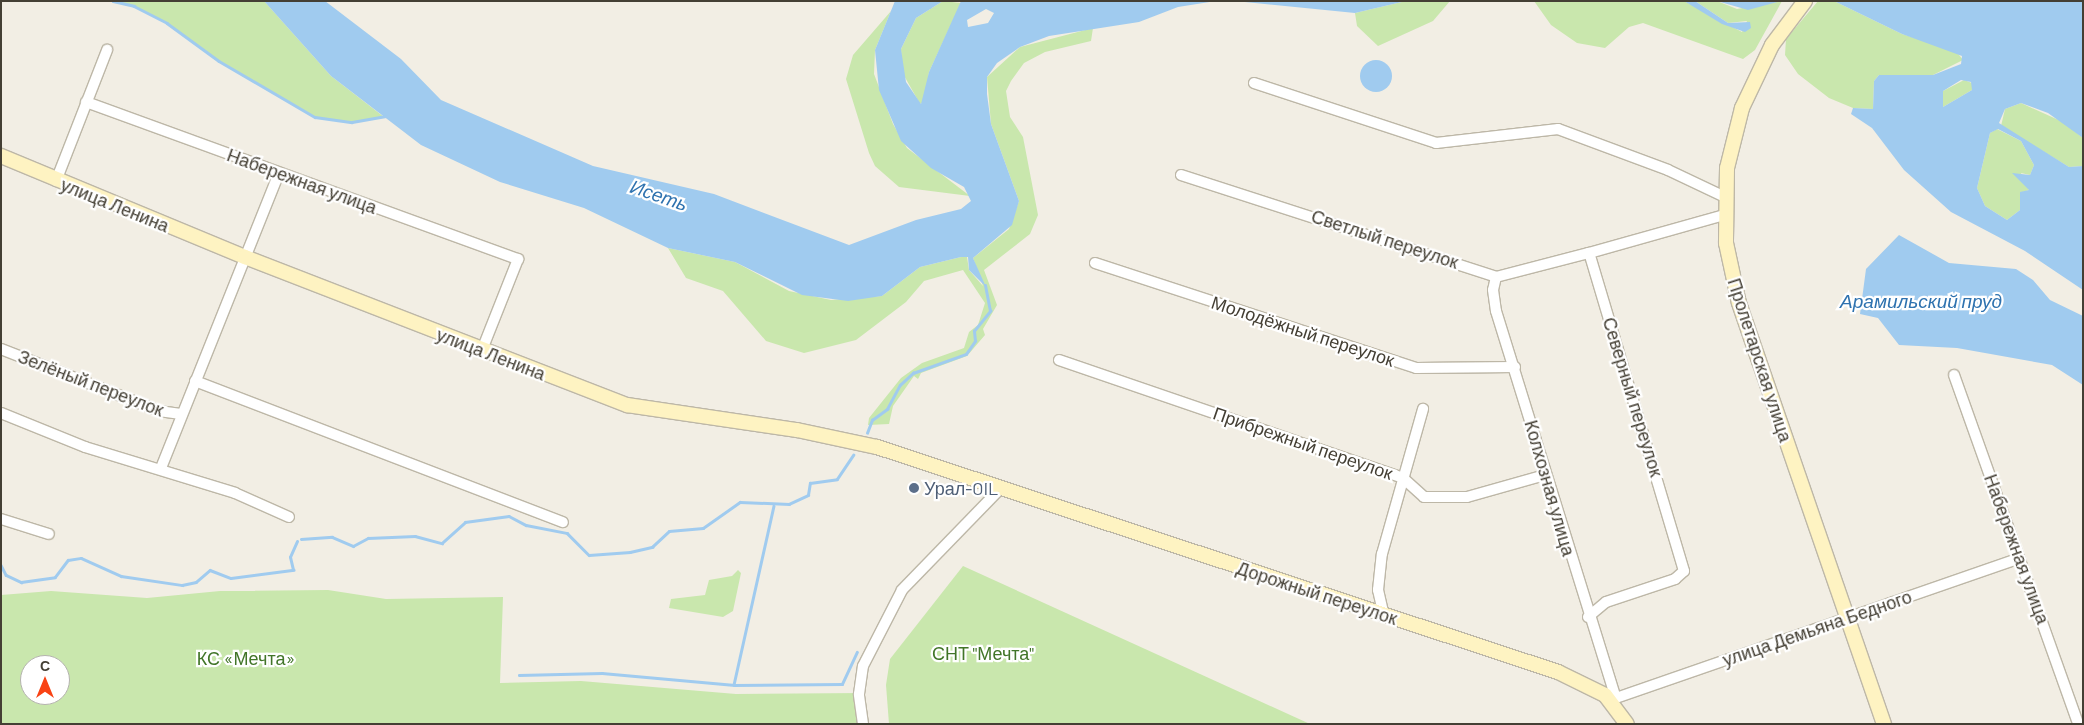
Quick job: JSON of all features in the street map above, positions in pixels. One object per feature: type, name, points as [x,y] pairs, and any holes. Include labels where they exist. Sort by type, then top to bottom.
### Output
[{"type":"main road","name":"Пролетарская улица","points":[[1805,1],[1772,46],[1742,108],[1724,197],[1724,215],[1739,303],[1884,724]]},
{"type":"main road","name":"улица Ленина","points":[[1,156],[56,181],[245,257],[628,405],[856,441],[1000,489]]},
{"type":"main road","name":"Дорожный переулок","points":[[1000,489],[1558,672],[1587,684],[1615,700],[1625,720]]},
{"type":"street","points":[[56,181],[107,50]]},
{"type":"street","points":[[1254,83],[1436,143],[1558,129],[1668,170],[1724,197]]},
{"type":"street","name":"Набережная улица","points":[[86,102],[518,259],[482,350]]},
{"type":"street","points":[[161,468],[279,173]]},
{"type":"street","name":"Светлый переулок","points":[[1181,175],[1496,277]]},
{"type":"street","points":[[1496,277],[1589,254],[1724,215]]},
{"type":"street","name":"Северный переулок","points":[[1588,618],[1606,602],[1675,579],[1684,571],[1589,254]]},
{"type":"street","name":"Молодёжный переулок","points":[[1095,264],[1416,368],[1515,367]]},
{"type":"street","name":"Колхозная улица","points":[[1496,277],[1493,290],[1496,311],[1515,367],[1588,618],[1615,700]]},
{"type":"street","name":"Зелёный переулок","points":[[1,348],[159,411],[181,414]]},
{"type":"street","name":"Прибрежный переулок","points":[[1059,360],[1403,478],[1424,497],[1446,499],[1492,492],[1545,475]]},
{"type":"street","name":"Набережная улица","points":[[1954,375],[2078,724]]},
{"type":"street","points":[[195,381],[563,522]]},
{"type":"street","points":[[1384,616],[1378,590],[1381,563],[1423,409]]},
{"type":"street","points":[[1,413],[85,447],[161,468],[289,517]]},
{"type":"street","points":[[864,724],[858,694],[863,666],[902,590],[1000,489]]},
{"type":"street","points":[[1,519],[49,534]]},
{"type":"street","name":"улица Демьяна Бедного","points":[[1615,700],[1847,617],[2018,559]]},
{"type":"green space","points":[[113,1],[264,1],[331,76],[384,117],[352,122],[315,117],[219,61],[167,23],[134,6]]},
{"type":"green space","points":[[943,1],[961,3],[929,72],[925,101],[920,104],[902,72],[901,49],[916,18]]},
{"type":"green space","points":[[1406,1],[1450,1],[1433,21],[1378,46],[1357,26],[1355,13]]},
{"type":"green space","points":[[1534,1],[1684,1],[1742,32],[1747,21],[1728,23],[1695,1],[1717,1],[1737,9],[1782,1],[1755,50],[1743,59],[1643,23],[1629,27],[1605,48],[1577,43],[1551,25]]},
{"type":"green space","points":[[1818,1],[1834,1],[1902,34],[1956,51],[1963,60],[1933,75],[1879,75],[1874,81],[1873,109],[1853,108],[1829,98],[1798,74],[1785,55],[1786,39]]},
{"type":"green space","points":[[891,11],[875,50],[874,74],[893,124],[907,148],[970,196],[899,187],[875,166],[869,153],[846,79],[853,55]]},
{"type":"green space","points":[[1093,28],[1091,41],[1045,52],[1024,63],[1011,81],[1006,91],[1010,117],[1023,137],[1038,215],[1030,234],[984,270],[997,305],[983,329],[985,335],[967,356],[921,373],[918,379],[914,376],[893,406],[889,424],[868,425],[869,418],[901,378],[922,363],[964,348],[969,332],[978,325],[985,303],[963,270],[924,281],[906,302],[856,340],[804,353],[766,341],[723,291],[686,278],[668,248],[735,262],[789,291],[831,300],[882,296],[920,267],[961,257],[967,257],[969,270],[983,286],[973,258],[1009,229],[1019,201],[991,124],[987,77],[1020,47]]},
{"type":"green space","points":[[1964,80],[1972,83],[1972,90],[1943,107],[1943,91]]},
{"type":"green space","points":[[2021,103],[2063,122],[2083,138],[2083,166],[2069,167],[2001,126],[2005,109]]},
{"type":"green space","points":[[1997,129],[2021,141],[2034,165],[2030,175],[2021,173],[2029,190],[2020,193],[2020,210],[2007,220],[1985,206],[1977,188],[1990,133]]},
{"type":"green space","name":"СНТ \"Мечта\"","points":[[963,566],[1310,724],[889,724],[886,685],[890,659]]},
{"type":"green space","points":[[738,570],[741,573],[733,611],[723,617],[669,608],[671,599],[705,595],[709,580],[732,576]]},
{"type":"green space","name":"КС «Мечта»","points":[[328,590],[386,599],[503,597],[500,683],[581,681],[736,694],[864,693],[868,724],[1,724],[1,595],[51,591],[147,598],[220,591]]},
{"type":"water","name":"Исеть","points":[[264,1],[325,1],[401,59],[441,100],[593,166],[714,194],[849,245],[916,220],[961,209],[971,201],[964,187],[931,168],[901,141],[879,90],[875,50],[895,1],[943,1],[916,18],[901,49],[906,82],[921,104],[929,72],[961,1],[1216,1],[1178,7],[1139,22],[1049,36],[1020,47],[997,63],[987,77],[991,124],[1019,201],[1012,225],[973,258],[986,287],[969,270],[968,257],[961,257],[920,267],[882,296],[848,301],[802,295],[735,262],[668,248],[584,208],[500,182],[421,145],[331,76]],"holes":[[[986,9],[994,13],[988,23],[968,27],[967,20]]]},
{"type":"water","points":[[1235,1],[1406,1],[1355,13]]},
{"type":"water","points":[[1684,1],[1695,1],[1728,23],[1750,22],[1751,28],[1745,32],[1722,24]]},
{"type":"water","points":[[1717,1],[1781,1],[1748,10]]},
{"type":"water","name":"Арамильский пруд","points":[[1834,1],[2083,1],[2083,138],[2048,113],[2021,103],[2005,109],[1999,123],[2069,167],[2083,166],[2083,290],[2025,251],[1951,212],[1904,170],[1872,128],[1851,114],[1853,108],[1873,109],[1874,81],[1879,75],[1933,75],[1961,64],[1962,56],[1902,34]],"holes":[[[1961,80],[1971,82],[1972,90],[1943,107],[1943,91]],[[1998,129],[2021,141],[2034,165],[2030,175],[2012,173],[2029,190],[2020,192],[2020,210],[2007,220],[1985,206],[1977,188],[1990,133]]]},
{"type":"water","points":[[1376,60],[1382,61],[1387,65],[1391,70],[1391,82],[1387,87],[1382,91],[1376,92],[1370,91],[1365,87],[1361,82],[1360,76],[1361,70],[1365,65],[1370,61]]},
{"type":"water","name":"Арамильский пруд","points":[[1899,235],[1949,263],[2016,269],[2033,280],[2050,300],[2083,316],[2083,385],[2052,365],[1957,348],[1899,345],[1878,318],[1860,314],[1866,269]]},
{"type":"waterway","points":[[113,1],[134,6],[167,23],[219,61],[315,117],[352,122],[385,116]]},
{"type":"waterway","points":[[867,433],[872,420],[887,409],[900,385],[913,373],[966,354],[975,341],[974,331],[990,311],[985,285]]},
{"type":"waterway","points":[[301,539],[332,537],[353,546],[368,538],[415,536],[442,543],[465,522],[509,516],[526,525],[567,533],[589,555],[630,552],[652,547],[669,531],[703,528],[740,502],[789,504],[808,495],[810,483],[837,479],[853,455]]},
{"type":"waterway","points":[[774,506],[734,685],[842,684],[857,652]]},
{"type":"waterway","points":[[1,565],[6,575],[21,582],[55,577],[68,560],[81,558],[121,576],[182,585],[196,582],[210,570],[231,578],[293,570],[290,557],[297,541]]},
{"type":"waterway","points":[[519,675],[602,673],[734,685]]},
{"type":"place","name":"Урал-OIL","points":[[914,488]]}]
